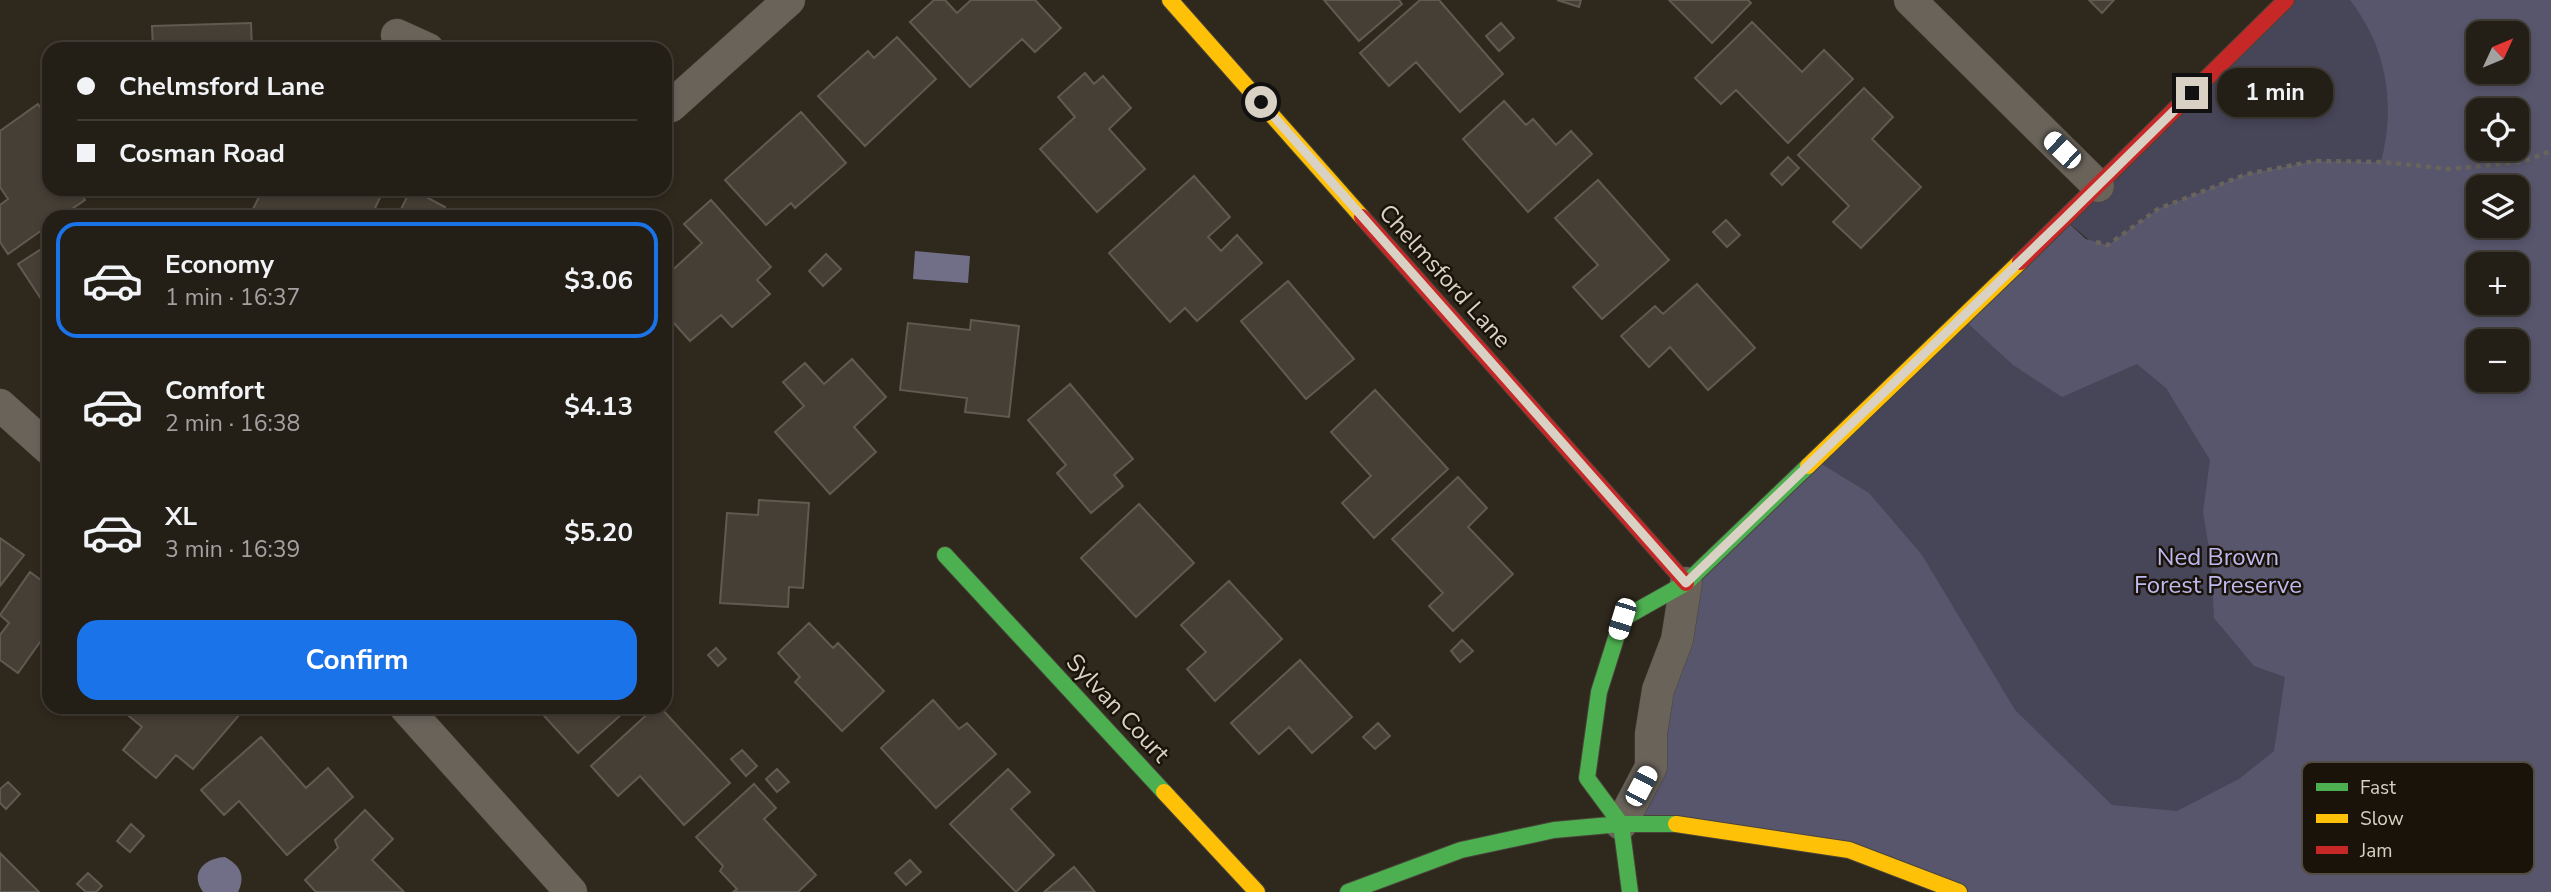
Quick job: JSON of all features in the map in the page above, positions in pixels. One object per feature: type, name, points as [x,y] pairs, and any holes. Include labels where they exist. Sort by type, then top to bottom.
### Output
[{"type":"street","points":[[672,105],[789,0]]},
{"type":"street","name":"Chelmsford Lane","points":[[1170,0],[1686,583]]},
{"type":"street","points":[[1910,0],[2098,186]]},
{"type":"street","points":[[1630,892],[1621,824],[1587,778],[1599,692],[1622,619],[1686,583],[2098,186],[2286,0]]},
{"type":"street","points":[[397,34],[414,42]]},
{"type":"street","points":[[0,405],[42,443]]},
{"type":"street","name":"Sylvan Court","points":[[945,555],[1257,892]]},
{"type":"street","points":[[1621,824],[1651,767],[1651,734],[1658,690],[1677,640],[1686,583]]},
{"type":"street","points":[[411,714],[571,892]]},
{"type":"street","points":[[1349,892],[1461,849],[1554,830],[1621,824],[1682,824],[1849,850],[1959,892]]},
{"type":"path","points":[[2064,219],[2086,239],[2108,245],[2158,209],[2247,174],[2315,161],[2382,162],[2449,169],[2522,162],[2551,152]]},
{"type":"green space","name":"Ned Brown Forest Preserve","points":[[2286,0],[2551,0],[2551,892],[2063,892],[1727,620],[1856,485],[1811,457],[1962,318],[1991,343],[2089,240],[2064,219]]},
{"type":"green space","name":"Ned Brown Forest Preserve","points":[[2350,0],[2551,0],[2551,892],[1959,892],[1848,850],[1621,824],[1686,583],[1811,457],[1869,493],[1922,555],[2015,710],[2112,805],[2177,811],[2239,779],[2274,751],[2285,677],[2254,666],[2214,618],[2211,561],[2203,512],[2210,460],[2166,388],[2137,364],[2062,397],[2013,365],[1962,318],[2064,219],[2086,239],[2108,245],[2158,209],[2247,174],[2315,161],[2381,162],[2388,119],[2388,98],[2380,57],[2363,18]]},
{"type":"shaded area","points":[[915,251],[970,256],[968,283],[913,279]]},
{"type":"shaded area","points":[[225,857],[240,872],[238,892],[203,892],[198,879],[201,868],[211,860]]},
{"type":"building","points":[[934,0],[945,0],[957,13],[971,0],[1035,0],[1061,28],[1035,52],[1022,39],[970,87],[910,22]]},
{"type":"building","points":[[1324,0],[1399,0],[1402,4],[1359,41]]},
{"type":"building","points":[[1420,0],[1439,0],[1503,74],[1460,112],[1416,62],[1389,86],[1360,53]]},
{"type":"building","points":[[1557,0],[1581,0],[1579,7]]},
{"type":"building","points":[[1669,0],[1748,0],[1751,3],[1712,43]]},
{"type":"building","points":[[2089,0],[2114,0],[2102,13]]},
{"type":"building","points":[[1752,22],[1802,72],[1824,50],[1853,79],[1788,143],[1736,90],[1721,104],[1695,78]]},
{"type":"building","points":[[251,23],[252,42],[153,42],[152,26]]},
{"type":"building","points":[[1501,23],[1514,38],[1499,51],[1486,36]]},
{"type":"building","points":[[897,37],[936,79],[865,146],[818,96],[868,51],[874,58]]},
{"type":"building","points":[[1085,73],[1094,84],[1103,76],[1131,108],[1109,129],[1145,169],[1097,212],[1040,149],[1075,117],[1058,97]]},
{"type":"building","points":[[1864,88],[1893,117],[1872,139],[1921,187],[1861,248],[1833,222],[1849,206],[1798,155]]},
{"type":"building","points":[[1504,101],[1526,125],[1533,119],[1556,145],[1571,131],[1592,154],[1528,212],[1463,139]]},
{"type":"building","points":[[38,104],[42,110],[42,196],[82,196],[85,200],[70,210],[42,210],[42,230],[8,254],[0,242],[0,205],[8,199],[0,187],[0,131]]},
{"type":"building","points":[[801,112],[846,163],[795,208],[791,203],[766,225],[725,180]]},
{"type":"building","points":[[1788,157],[1799,168],[1782,185],[1771,174]]},
{"type":"building","points":[[1194,176],[1230,217],[1208,237],[1221,251],[1237,235],[1262,263],[1197,321],[1185,308],[1170,322],[1109,253]]},
{"type":"building","points":[[1598,180],[1669,260],[1602,319],[1573,287],[1598,265],[1555,218]]},
{"type":"building","points":[[260,196],[381,196],[374,210],[252,210]]},
{"type":"building","points":[[408,196],[424,196],[445,207],[444,210],[400,210]]},
{"type":"building","points":[[711,200],[771,267],[757,280],[770,294],[732,327],[721,315],[690,341],[672,321],[672,271],[702,243],[684,224]]},
{"type":"building","points":[[1726,220],[1740,235],[1727,247],[1713,232]]},
{"type":"building","points":[[42,249],[42,300],[18,264]]},
{"type":"building","points":[[826,254],[841,269],[823,286],[809,271]]},
{"type":"building","points":[[1288,281],[1354,359],[1306,399],[1241,321]]},
{"type":"building","points":[[1697,284],[1755,348],[1708,390],[1670,347],[1649,367],[1621,336],[1655,306],[1663,314]]},
{"type":"building","points":[[971,320],[1019,326],[1009,417],[965,412],[967,398],[900,390],[908,323],[970,330]]},
{"type":"building","points":[[852,359],[886,397],[854,427],[876,452],[830,494],[775,432],[804,406],[783,382],[805,363],[824,384]]},
{"type":"building","points":[[1070,384],[1133,459],[1114,475],[1123,486],[1091,513],[1057,473],[1066,465],[1028,420]]},
{"type":"building","points":[[1375,390],[1448,469],[1374,538],[1342,503],[1371,476],[1331,432]]},
{"type":"building","points":[[1458,477],[1487,508],[1468,527],[1513,574],[1453,631],[1429,606],[1443,593],[1392,539]]},
{"type":"building","points":[[759,500],[809,503],[803,588],[789,587],[788,607],[720,603],[727,513],[758,515]]},
{"type":"building","points":[[1139,504],[1194,563],[1136,617],[1081,558]]},
{"type":"building","points":[[0,538],[24,555],[0,586]]},
{"type":"building","points":[[30,572],[42,581],[42,643],[40,642],[18,673],[0,660],[0,635],[9,623],[0,615]]},
{"type":"building","points":[[1229,581],[1282,639],[1215,701],[1187,669],[1206,652],[1181,625]]},
{"type":"building","points":[[809,623],[833,648],[838,643],[884,691],[842,731],[795,682],[800,677],[778,653]]},
{"type":"building","points":[[1462,640],[1473,651],[1460,662],[1451,651]]},
{"type":"building","points":[[716,648],[726,659],[718,666],[708,655]]},
{"type":"building","points":[[1300,660],[1352,717],[1312,753],[1289,727],[1259,754],[1231,723]]},
{"type":"building","points":[[933,700],[959,729],[967,723],[996,754],[936,808],[881,748]]},
{"type":"building","points":[[126,714],[240,714],[193,769],[176,755],[156,778],[123,750],[142,727]]},
{"type":"building","points":[[542,714],[622,714],[578,753]]},
{"type":"building","points":[[647,714],[666,714],[730,783],[684,825],[640,776],[618,796],[591,766]]},
{"type":"building","points":[[1378,723],[1390,736],[1375,749],[1363,737]]},
{"type":"building","points":[[261,737],[306,788],[328,768],[353,797],[287,855],[239,801],[224,815],[201,790]]},
{"type":"building","points":[[742,750],[757,766],[746,776],[731,759]]},
{"type":"building","points":[[777,769],[789,782],[777,792],[766,779]]},
{"type":"building","points":[[1008,769],[1030,792],[1011,809],[1054,855],[1016,892],[950,824]]},
{"type":"building","points":[[8,782],[20,794],[6,809],[0,803],[0,789]]},
{"type":"building","points":[[754,784],[776,808],[764,819],[816,875],[798,892],[733,892],[737,889],[720,871],[723,866],[696,837]]},
{"type":"building","points":[[365,810],[393,839],[372,860],[404,892],[316,892],[305,880],[338,848],[335,840]]},
{"type":"building","points":[[131,824],[144,836],[130,852],[117,841]]},
{"type":"building","points":[[0,853],[39,892],[0,892]]},
{"type":"building","points":[[910,860],[921,872],[906,885],[895,873]]},
{"type":"building","points":[[1074,867],[1095,892],[1044,892]]},
{"type":"building","points":[[88,873],[102,886],[96,892],[86,892],[77,884]]},
{"type":"traffic: fast","points":[[1630,892],[1621,824],[1587,778],[1599,692],[1622,619],[1686,583],[1808,466]]},
{"type":"traffic: fast","points":[[945,555],[1164,792]]},
{"type":"traffic: fast","points":[[1348,892],[1461,850],[1554,830],[1621,824],[1676,824]]},
{"type":"traffic: slow","points":[[1170,0],[1362,217]]},
{"type":"traffic: slow","points":[[1808,466],[2020,262]]},
{"type":"traffic: slow","points":[[1164,792],[1257,892]]},
{"type":"traffic: slow","points":[[1676,824],[1849,850],[1959,892]]},
{"type":"traffic: jam","points":[[2020,262],[2286,0]]},
{"type":"traffic: jam","points":[[1362,217],[1686,583]]},
{"type":"route","points":[[1261,102],[1686,583],[2192,93]]}]
